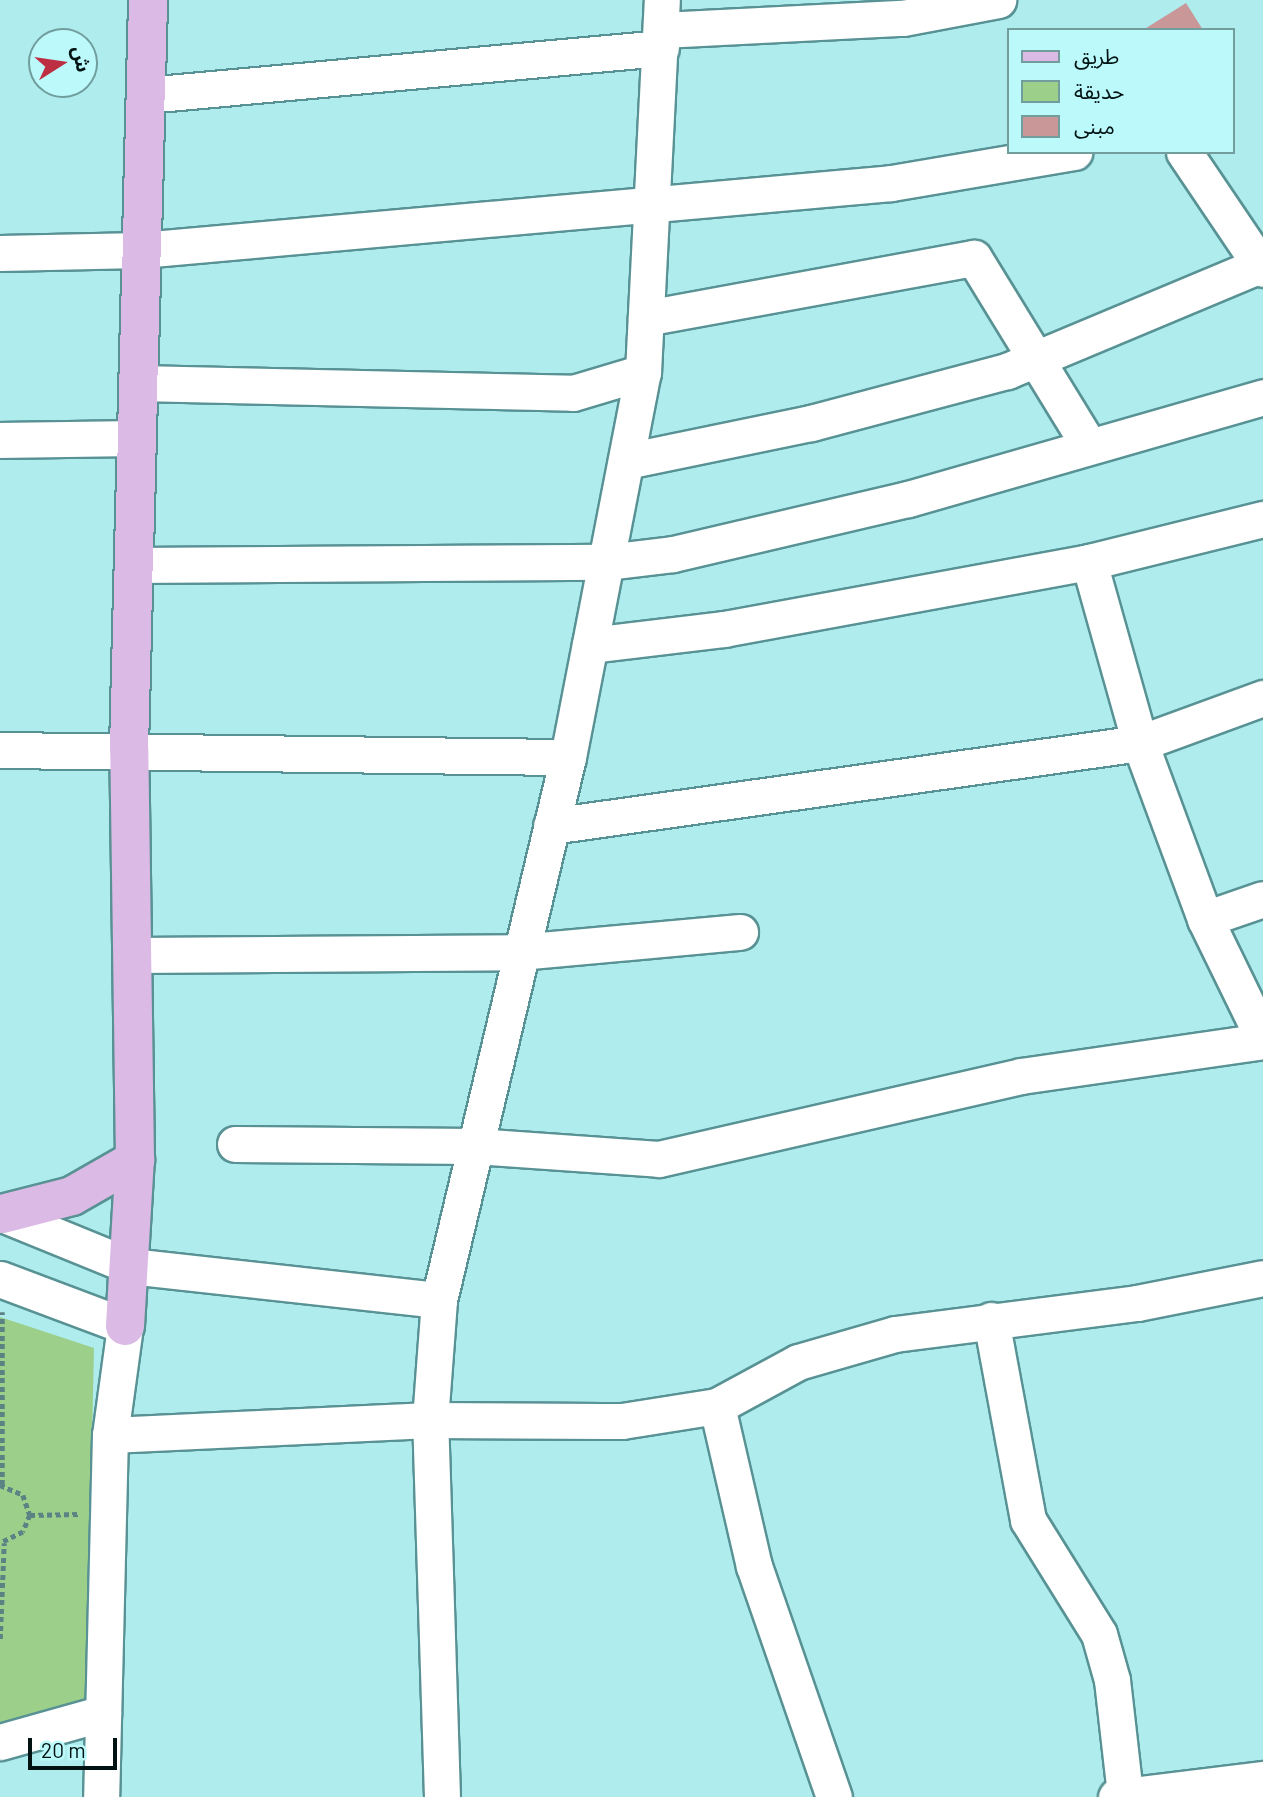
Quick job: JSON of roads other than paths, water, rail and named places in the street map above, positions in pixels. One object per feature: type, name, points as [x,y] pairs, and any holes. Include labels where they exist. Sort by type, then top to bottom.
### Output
[{"type":"main road","points":[[125,1326],[135,1160],[129,748],[148,0]]},
{"type":"main road","points":[[1,1213],[72,1196],[135,1160]]},
{"type":"street","points":[[146,95],[662,26],[903,18],[998,0]]},
{"type":"street","points":[[442,1797],[430,1420],[439,1300],[519,952],[568,757],[643,372],[662,26]]},
{"type":"street","points":[[0,253],[141,250],[891,183],[1062,154]]},
{"type":"street","points":[[626,461],[811,423],[1036,359],[1261,267],[1185,154]]},
{"type":"street","points":[[646,318],[974,258],[1089,446]]},
{"type":"street","points":[[138,383],[573,393],[643,372]]},
{"type":"street","points":[[133,565],[606,562],[673,554],[908,499],[1263,397]]},
{"type":"street","points":[[0,440],[136,438]]},
{"type":"street","points":[[590,645],[724,629],[1089,562],[1263,519]]},
{"type":"street","points":[[235,1144],[475,1146],[659,1158],[1021,1076],[1263,1039],[1205,919],[1140,743],[1089,562]]},
{"type":"street","points":[[551,827],[1140,743],[1263,698]]},
{"type":"street","points":[[0,750],[129,748],[568,757]]},
{"type":"street","points":[[1205,919],[1263,899]]},
{"type":"street","points":[[134,955],[519,952],[740,932]]},
{"type":"street","points":[[1,1213],[130,1266],[439,1300]]},
{"type":"street","points":[[110,1435],[430,1420],[622,1421],[717,1406],[798,1362],[895,1334],[1137,1303],[1263,1278]]},
{"type":"street","points":[[1,1279],[125,1326],[110,1435],[101,1797]]},
{"type":"street","points":[[991,1320],[1028,1521],[1099,1634],[1112,1680],[1121,1796],[1263,1779]]},
{"type":"street","points":[[717,1406],[754,1566],[834,1797]]},
{"type":"street","points":[[0,1742],[103,1713]]}]
